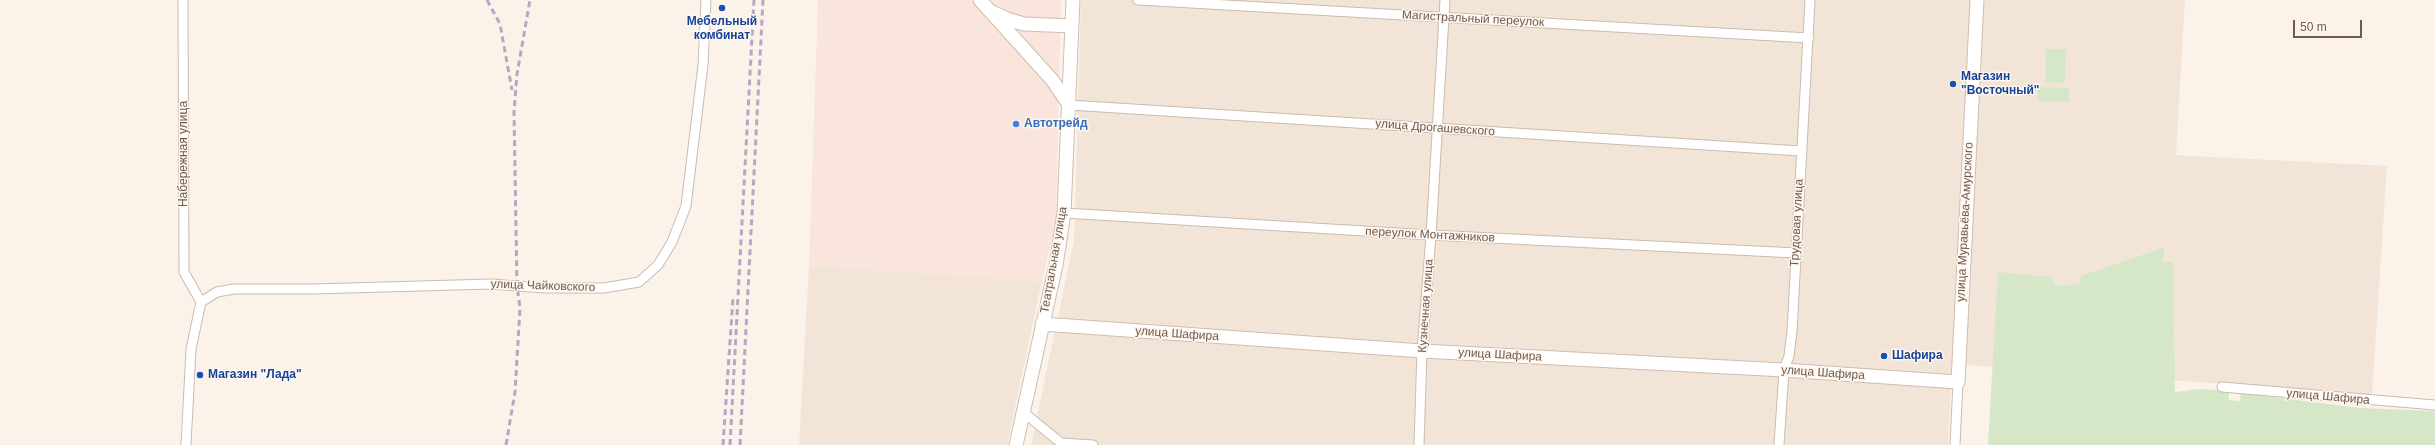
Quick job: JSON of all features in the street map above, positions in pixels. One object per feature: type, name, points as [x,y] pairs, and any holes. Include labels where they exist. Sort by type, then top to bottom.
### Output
[{"type":"street","name":"Набережная улица","points":[[183,0],[184,272],[201,302]]},
{"type":"street","name":"улица Чайковского","points":[[201,302],[217,292],[234,288],[313,289],[491,284],[544,288],[604,288],[639,282],[658,265],[672,242],[686,206],[703,65],[706,0]]},
{"type":"street","name":"Театральная улица","points":[[1016,445],[1056,264],[1064,213],[1073,0]]},
{"type":"street","name":"Магистральный переулок","points":[[1138,0],[1809,38]]},
{"type":"street","name":"Кузнечная улица","points":[[1419,445],[1422,351],[1431,235],[1436,128],[1445,0]]},
{"type":"street","name":"Трудовая улица","points":[[1778,445],[1784,370],[1789,356],[1791,337],[1810,0]]},
{"type":"street","name":"улица Муравьёва-Амурского","points":[[1954,445],[1977,0]]},
{"type":"street","points":[[984,5],[1007,19],[1024,24],[1072,26]]},
{"type":"street","points":[[984,5],[1053,81],[1069,104]]},
{"type":"street","name":"улица Дрогашевского","points":[[1069,104],[1801,151]]},
{"type":"street","name":"переулок Монтажников","points":[[1064,213],[1431,235],[1796,253]]},
{"type":"street","points":[[186,445],[191,349],[201,302]]},
{"type":"street","name":"улица Шафира","points":[[1042,324],[1422,351],[1784,370],[1958,382]]},
{"type":"street","name":"улица Шафира","points":[[2222,387],[2435,405]]},
{"type":"street","points":[[1023,412],[1061,442],[1092,445]]},
{"type":"shaded area","points":[[818,0],[1061,0],[1056,221],[1042,281],[809,265]]},
{"type":"shaded area","points":[[1081,0],[2185,0],[2176,155],[2387,166],[2372,395],[1952,364],[1948,445],[1031,445],[1074,240]]},
{"type":"shaded area","points":[[809,265],[1042,281],[1007,445],[799,445]]},
{"type":"green space","points":[[2046,49],[2066,49],[2065,83],[2046,82]]},
{"type":"green space","points":[[2038,87],[2069,88],[2069,102],[2038,101]]},
{"type":"green space","points":[[2165,247],[2163,262],[2173,262],[2175,392],[2200,389],[2229,391],[2229,400],[2240,401],[2241,393],[2360,408],[2435,411],[2435,445],[1988,445],[1998,272],[2052,277],[2055,286],[2079,284],[2081,276]]},
{"type":"railway","points":[[487,0],[500,24],[512,90]]},
{"type":"railway","points":[[506,445],[515,392],[520,308],[517,286],[514,112],[517,74],[530,0]]},
{"type":"railway","points":[[730,445],[754,0]]},
{"type":"railway","points":[[740,445],[763,0]]},
{"type":"railway","points":[[723,445],[733,298]]},
{"type":"place","name":"Мебельный комбинат","points":[[722,8]]},
{"type":"place","name":"Магазин \"Восточный\"","points":[[1953,84]]},
{"type":"place","name":"Автотрейд","points":[[1016,124]]},
{"type":"place","name":"Шафира","points":[[1884,356]]},
{"type":"place","name":"Магазин \"Лада\"","points":[[200,375]]}]
